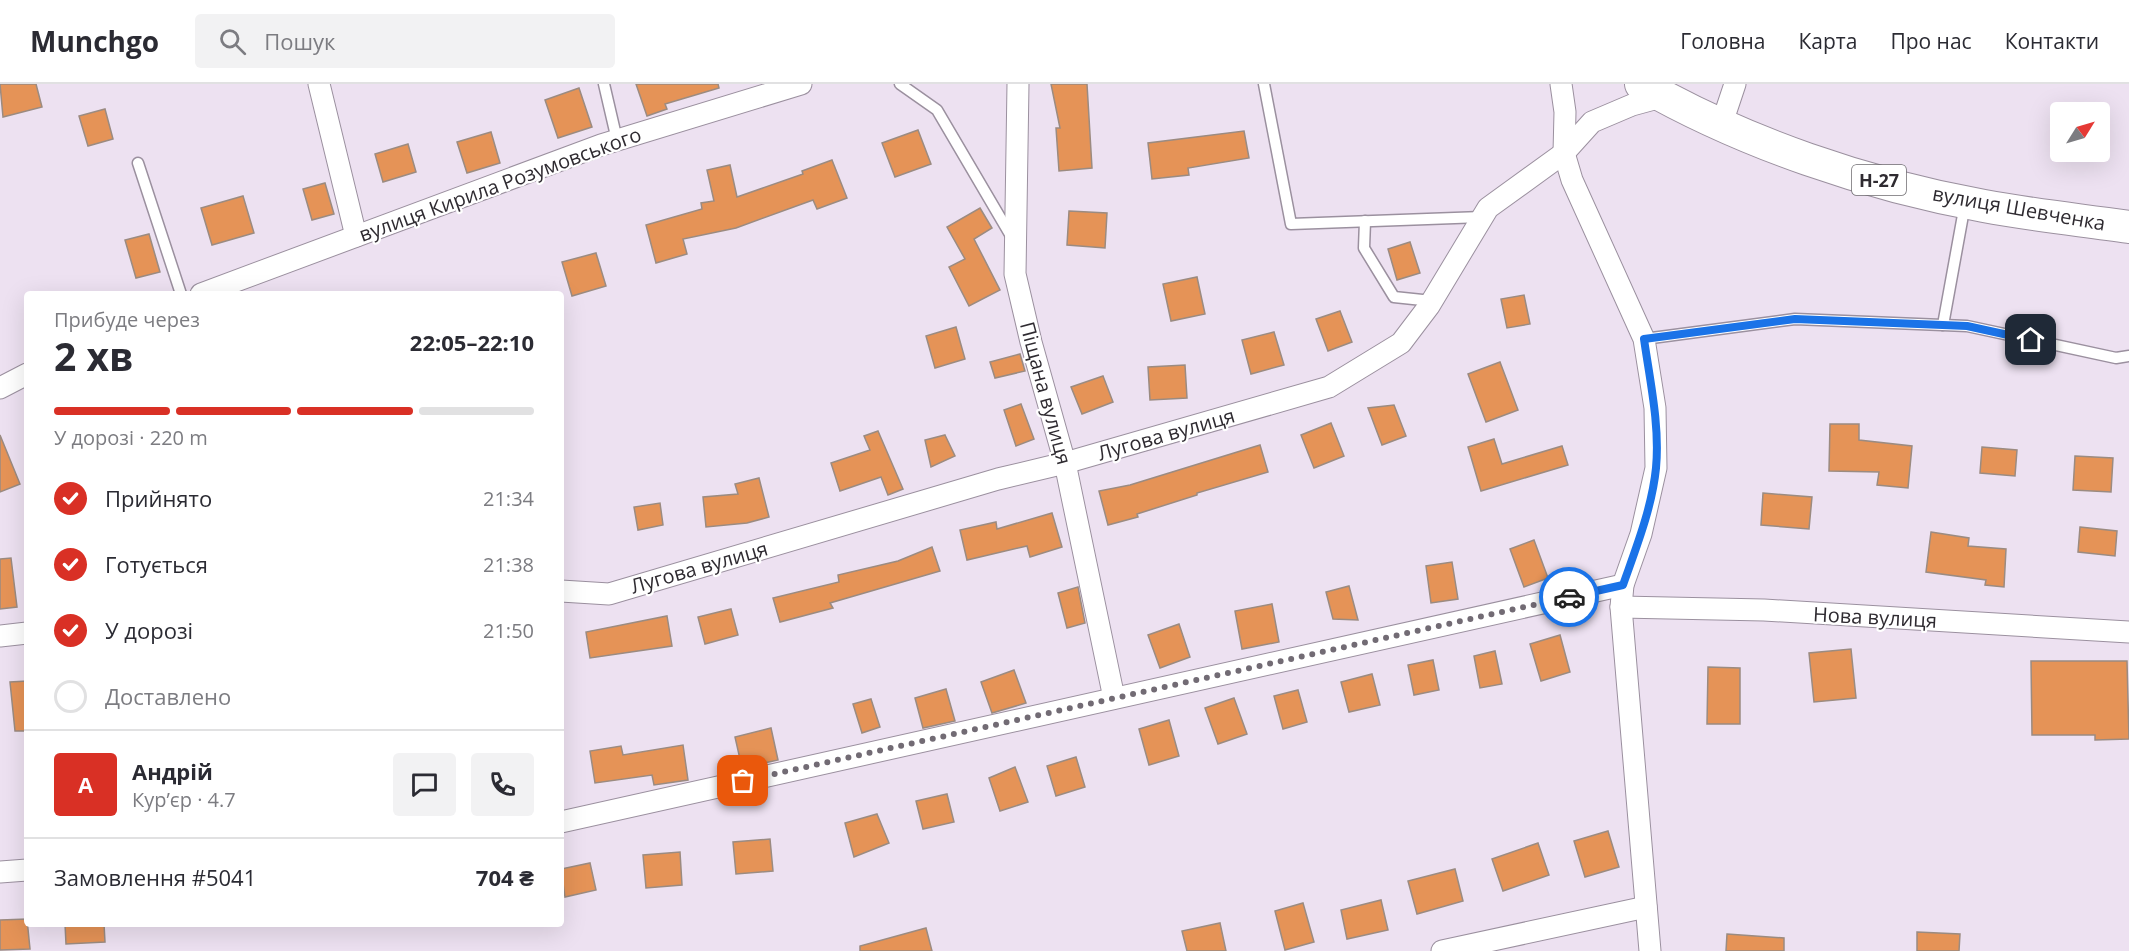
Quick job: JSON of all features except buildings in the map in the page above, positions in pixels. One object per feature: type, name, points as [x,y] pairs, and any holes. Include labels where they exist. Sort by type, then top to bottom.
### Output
[{"type":"main road","name":"вулиця Шевченка","points":[[1653,90],[1720,126],[1857,174],[1965,201],[2129,227]]},
{"type":"street","points":[[319,84],[356,236]]},
{"type":"street","name":"вулиця Кирила Розумовського","points":[[209,291],[755,91],[801,84]]},
{"type":"street","name":"Піщана вулиця","points":[[1018,84],[1015,274],[1031,342],[1065,463],[1114,698]]},
{"type":"street","points":[[1561,84],[1565,112],[1564,153],[1572,180],[1644,339],[1654,408],[1656,468],[1641,534],[1623,585],[1621,607],[1650,951]]},
{"type":"street","points":[[1720,126],[1735,84]]},
{"type":"street","name":"Лугова вулиця","points":[[564,591],[609,594],[998,478],[1065,463],[1329,387],[1401,343],[1432,301],[1488,208],[1564,153],[1592,122],[1632,105],[1653,90]]},
{"type":"street","points":[[0,388],[24,376]]},
{"type":"street","points":[[564,821],[1623,585]]},
{"type":"street","name":"Нова вулиця","points":[[1621,607],[1764,610],[2129,632]]},
{"type":"street","points":[[0,636],[24,633]]},
{"type":"street","points":[[0,872],[24,870]]},
{"type":"street","points":[[1442,951],[1646,907]]},
{"type":"lane","points":[[604,84],[617,140]]},
{"type":"lane","points":[[900,84],[937,110],[1016,244]]},
{"type":"lane","points":[[1264,84],[1291,224],[1482,217]]},
{"type":"lane","points":[[138,163],[180,291]]},
{"type":"lane","points":[[1943,325],[1965,201]]},
{"type":"lane","points":[[1365,221],[1364,248],[1394,297],[1432,301]]},
{"type":"lane","points":[[1644,339],[1795,319],[1967,326],[2116,358],[2129,356]]},
{"type":"way so far","points":[[743,781],[1569,597]]},
{"type":"route","points":[[1569,597],[1623,585],[1641,534],[1656,468],[1654,408],[1644,339],[1795,319],[1967,326],[2031,340]]}]
